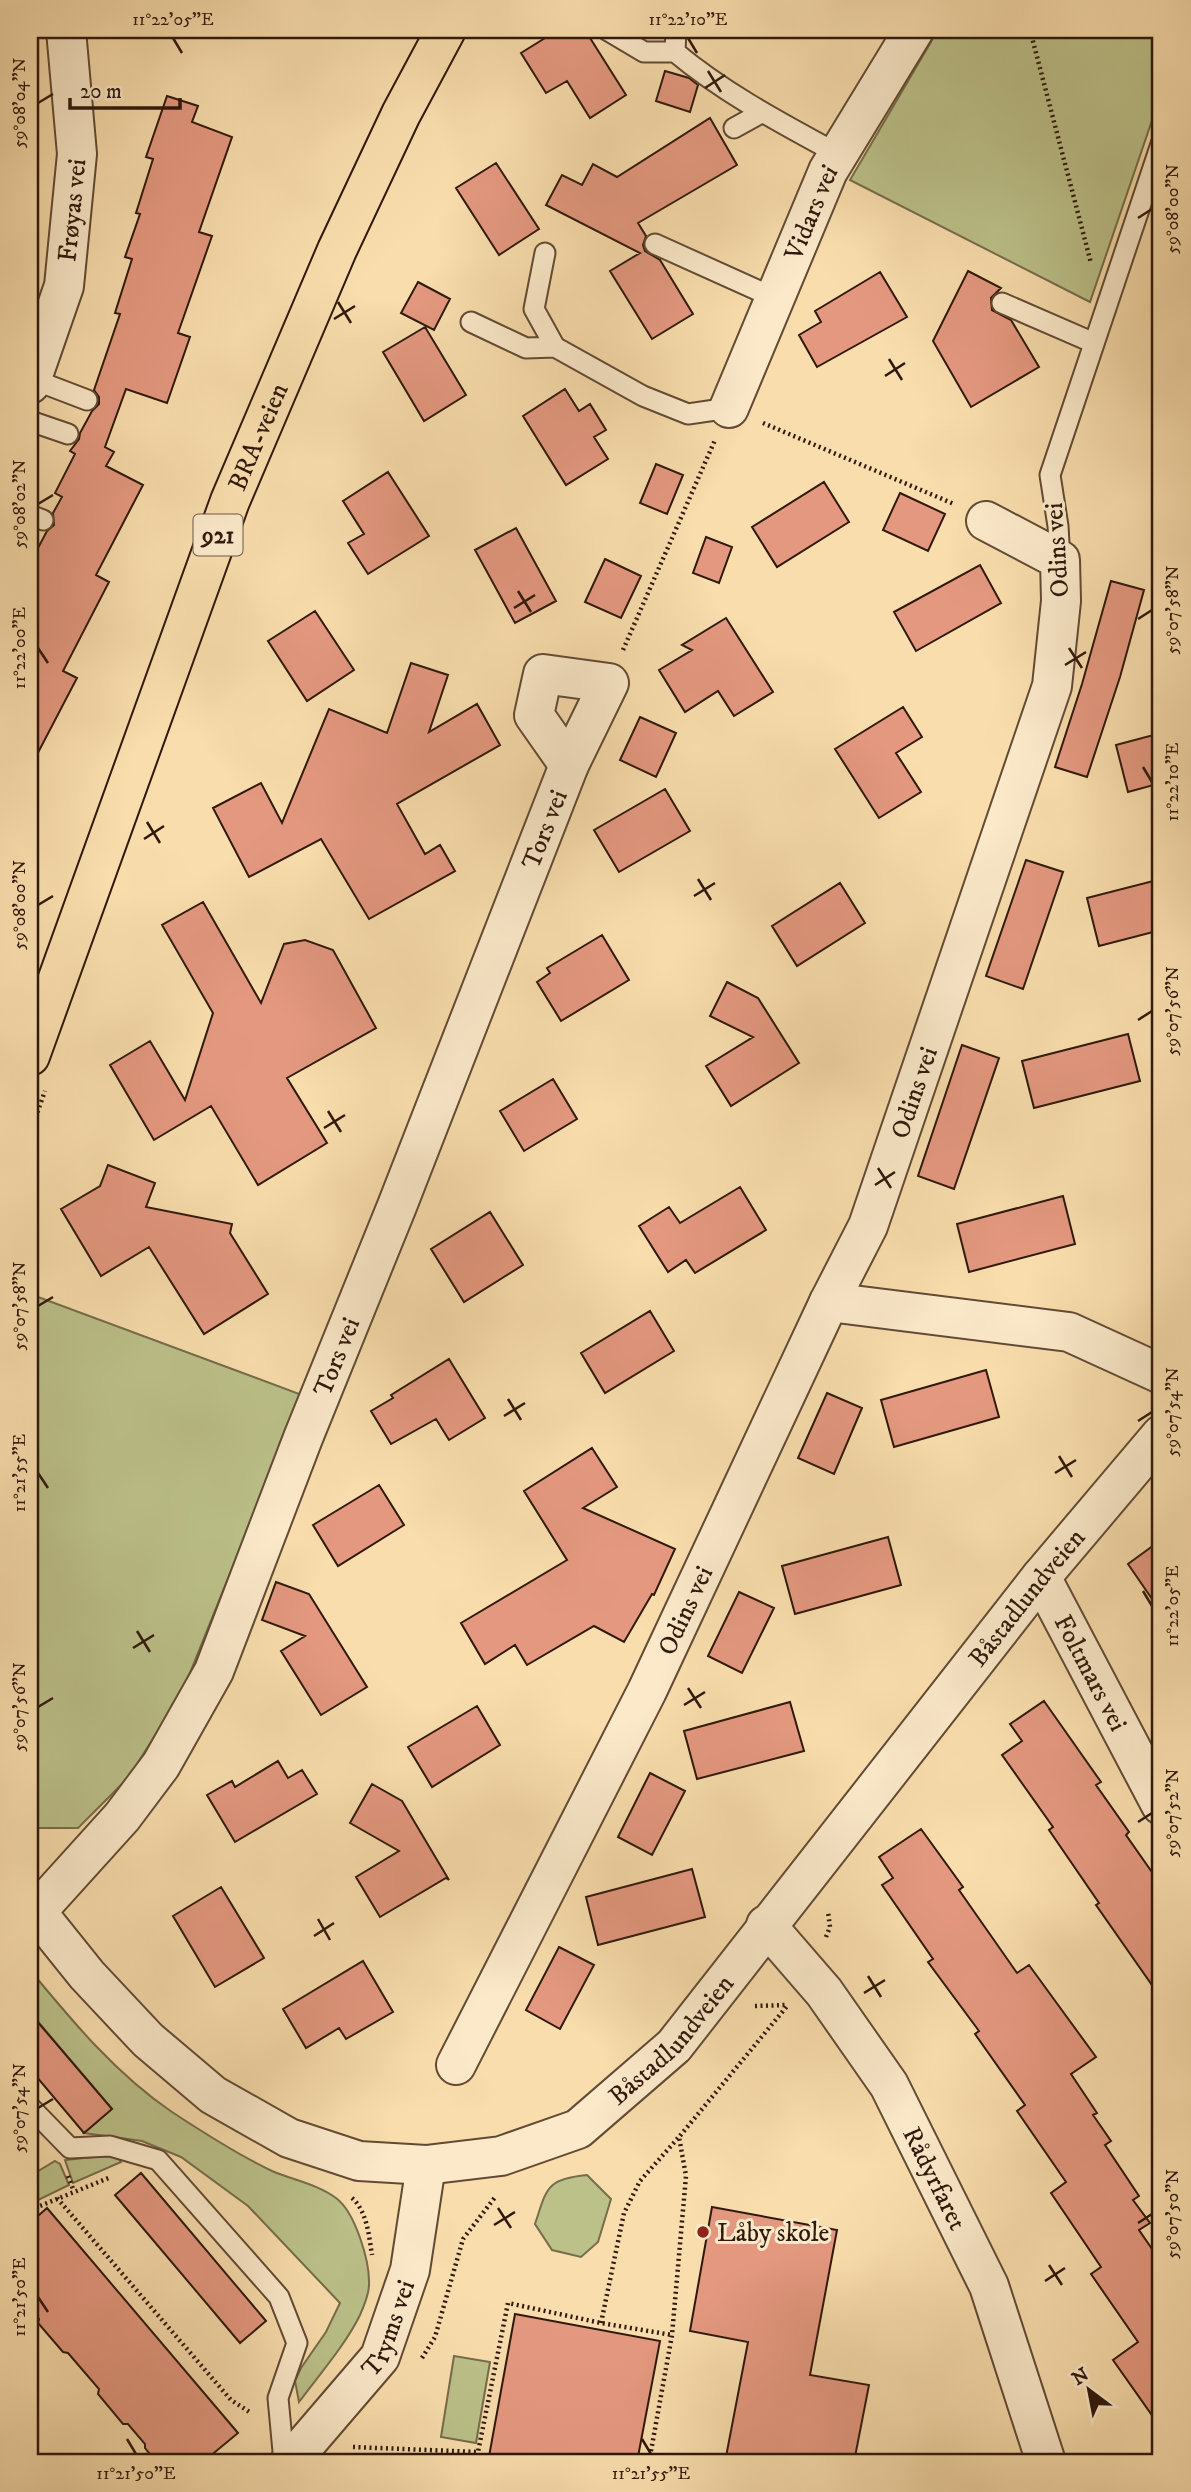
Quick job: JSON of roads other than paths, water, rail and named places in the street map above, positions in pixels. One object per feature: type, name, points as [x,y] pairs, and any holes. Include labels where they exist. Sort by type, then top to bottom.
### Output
[{"type":"main road","name":"BRA-veien","points":[[30,1056],[230,501],[337,250],[401,114],[446,30]]},
{"type":"street","name":"Frøyas vei","points":[[31,382],[64,286],[77,154],[66,30]]},
{"type":"street","name":"Vidars vei","points":[[729,408],[828,171],[914,30]]},
{"type":"street","points":[[986,521],[1060,560]]},
{"type":"street","name":"Odins vei","points":[[456,2065],[647,1690],[829,1302],[868,1226],[1052,686],[1061,601],[1060,560]]},
{"type":"street","name":"Tors vei","points":[[34,1908],[122,1817],[161,1765],[214,1671],[303,1438],[392,1219],[569,765],[609,683],[543,674],[534,715],[569,765]]},
{"type":"street","points":[[829,1302],[1069,1332],[1161,1374]]},
{"type":"street","name":"Båstadlundveien","points":[[34,1908],[86,1975],[139,2031],[213,2095],[289,2138],[359,2161],[426,2165],[501,2156],[578,2129],[674,2046],[766,1925],[1041,1577],[1161,1437]]},
{"type":"street","name":"Foltmars vei","points":[[1041,1577],[1161,1805]]},
{"type":"street","name":"Rådyrfaret","points":[[766,1925],[805,1993],[888,2085],[989,2286],[1046,2462]]},
{"type":"street","name":"Tryms vei","points":[[286,2448],[380,2357],[410,2270],[426,2165]]},
{"type":"lane","points":[[607,30],[644,52],[675,51],[704,76],[761,113],[838,154]]},
{"type":"lane","points":[[675,51],[676,30]]},
{"type":"lane","points":[[734,128],[761,113]]},
{"type":"lane","name":"Odins vei","points":[[1060,560],[1050,475],[1161,144]]},
{"type":"lane","points":[[654,244],[775,298]]},
{"type":"lane","points":[[545,253],[534,309],[555,347]]},
{"type":"lane","points":[[1002,303],[1094,343]]},
{"type":"lane","points":[[471,322],[526,348],[555,347],[643,396],[688,414],[729,408]]},
{"type":"lane","points":[[31,382],[88,400]]},
{"type":"lane","points":[[30,421],[68,434]]},
{"type":"lane","points":[[30,2107],[70,2148],[110,2146],[158,2160],[279,2297],[297,2343],[278,2398],[286,2448],[284,2462]]},
{"type":"place","name":"Låby skole","points":[[703,2232]]}]
